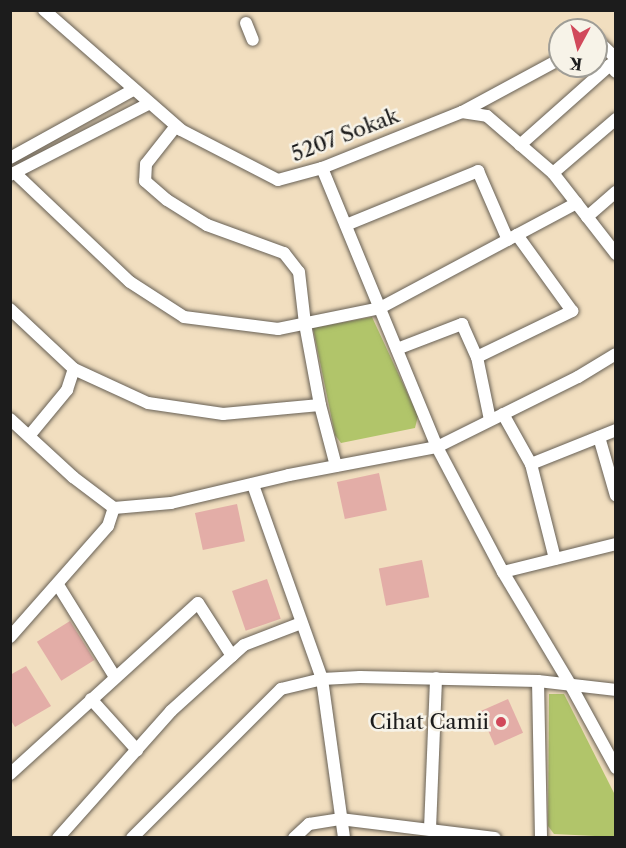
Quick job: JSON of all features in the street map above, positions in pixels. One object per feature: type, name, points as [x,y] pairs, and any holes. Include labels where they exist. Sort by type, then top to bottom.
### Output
[{"type":"street","points":[[10,158],[133,90],[44,10]]},
{"type":"street","points":[[246,23],[253,40]]},
{"type":"street","name":"5207 Sokak","points":[[133,90],[176,126],[278,180],[322,168],[462,112],[548,65]]},
{"type":"street","points":[[520,145],[610,65],[615,72]]},
{"type":"street","points":[[148,104],[13,174],[130,282],[184,317],[278,329],[380,308],[577,203]]},
{"type":"street","points":[[462,112],[487,116],[553,173],[615,254]]},
{"type":"street","points":[[553,173],[615,118]]},
{"type":"street","points":[[176,126],[146,164],[145,181],[167,200],[207,225],[284,253],[299,272],[304,324],[320,405],[336,466]]},
{"type":"street","points":[[322,168],[437,447],[503,572],[570,684],[615,768]]},
{"type":"street","points":[[346,225],[478,171],[512,237],[572,311],[477,357]]},
{"type":"street","points":[[587,217],[615,192]]},
{"type":"street","points":[[10,309],[74,369],[148,403],[223,414],[320,405]]},
{"type":"street","points":[[397,349],[462,324],[477,357],[490,420]]},
{"type":"street","points":[[10,419],[73,477],[114,508],[171,503],[336,466],[437,447],[578,377],[615,354]]},
{"type":"street","points":[[29,436],[67,390],[74,369]]},
{"type":"street","points":[[503,414],[531,464],[555,559]]},
{"type":"street","points":[[531,464],[615,430]]},
{"type":"street","points":[[599,436],[615,496]]},
{"type":"street","points":[[253,485],[322,679],[344,837]]},
{"type":"street","points":[[10,637],[108,526],[114,508]]},
{"type":"street","points":[[503,572],[615,544]]},
{"type":"street","points":[[58,585],[115,677]]},
{"type":"street","points":[[10,774],[198,603],[232,656]]},
{"type":"street","points":[[58,837],[171,711],[244,645],[301,623]]},
{"type":"street","points":[[132,837],[281,689],[322,679],[436,678],[538,681],[615,690]]},
{"type":"street","points":[[430,829],[436,678]]},
{"type":"street","points":[[538,681],[541,837]]},
{"type":"street","points":[[91,699],[137,750]]},
{"type":"street","points":[[294,837],[309,824],[340,819],[495,837]]},
{"type":"green space","points":[[372,317],[418,416],[415,428],[341,443],[335,435],[313,328]]},
{"type":"green space","points":[[549,694],[564,694],[615,795],[615,837],[554,834],[548,826]]},
{"type":"building","points":[[379,473],[387,510],[345,519],[337,482]]},
{"type":"building","points":[[237,504],[245,541],[203,550],[195,513]]},
{"type":"building","points":[[422,560],[429,597],[386,606],[379,568]]},
{"type":"building","points":[[267,579],[281,619],[246,631],[232,591]]},
{"type":"building","points":[[70,621],[94,660],[61,681],[37,642]]},
{"type":"building","points":[[26,666],[51,706],[15,727],[10,719],[10,675]]},
{"type":"building","name":"Cihat Camii","points":[[508,699],[523,733],[495,745],[480,712]]},
{"type":"place","name":"Cihat Camii","points":[[501,722]]}]
